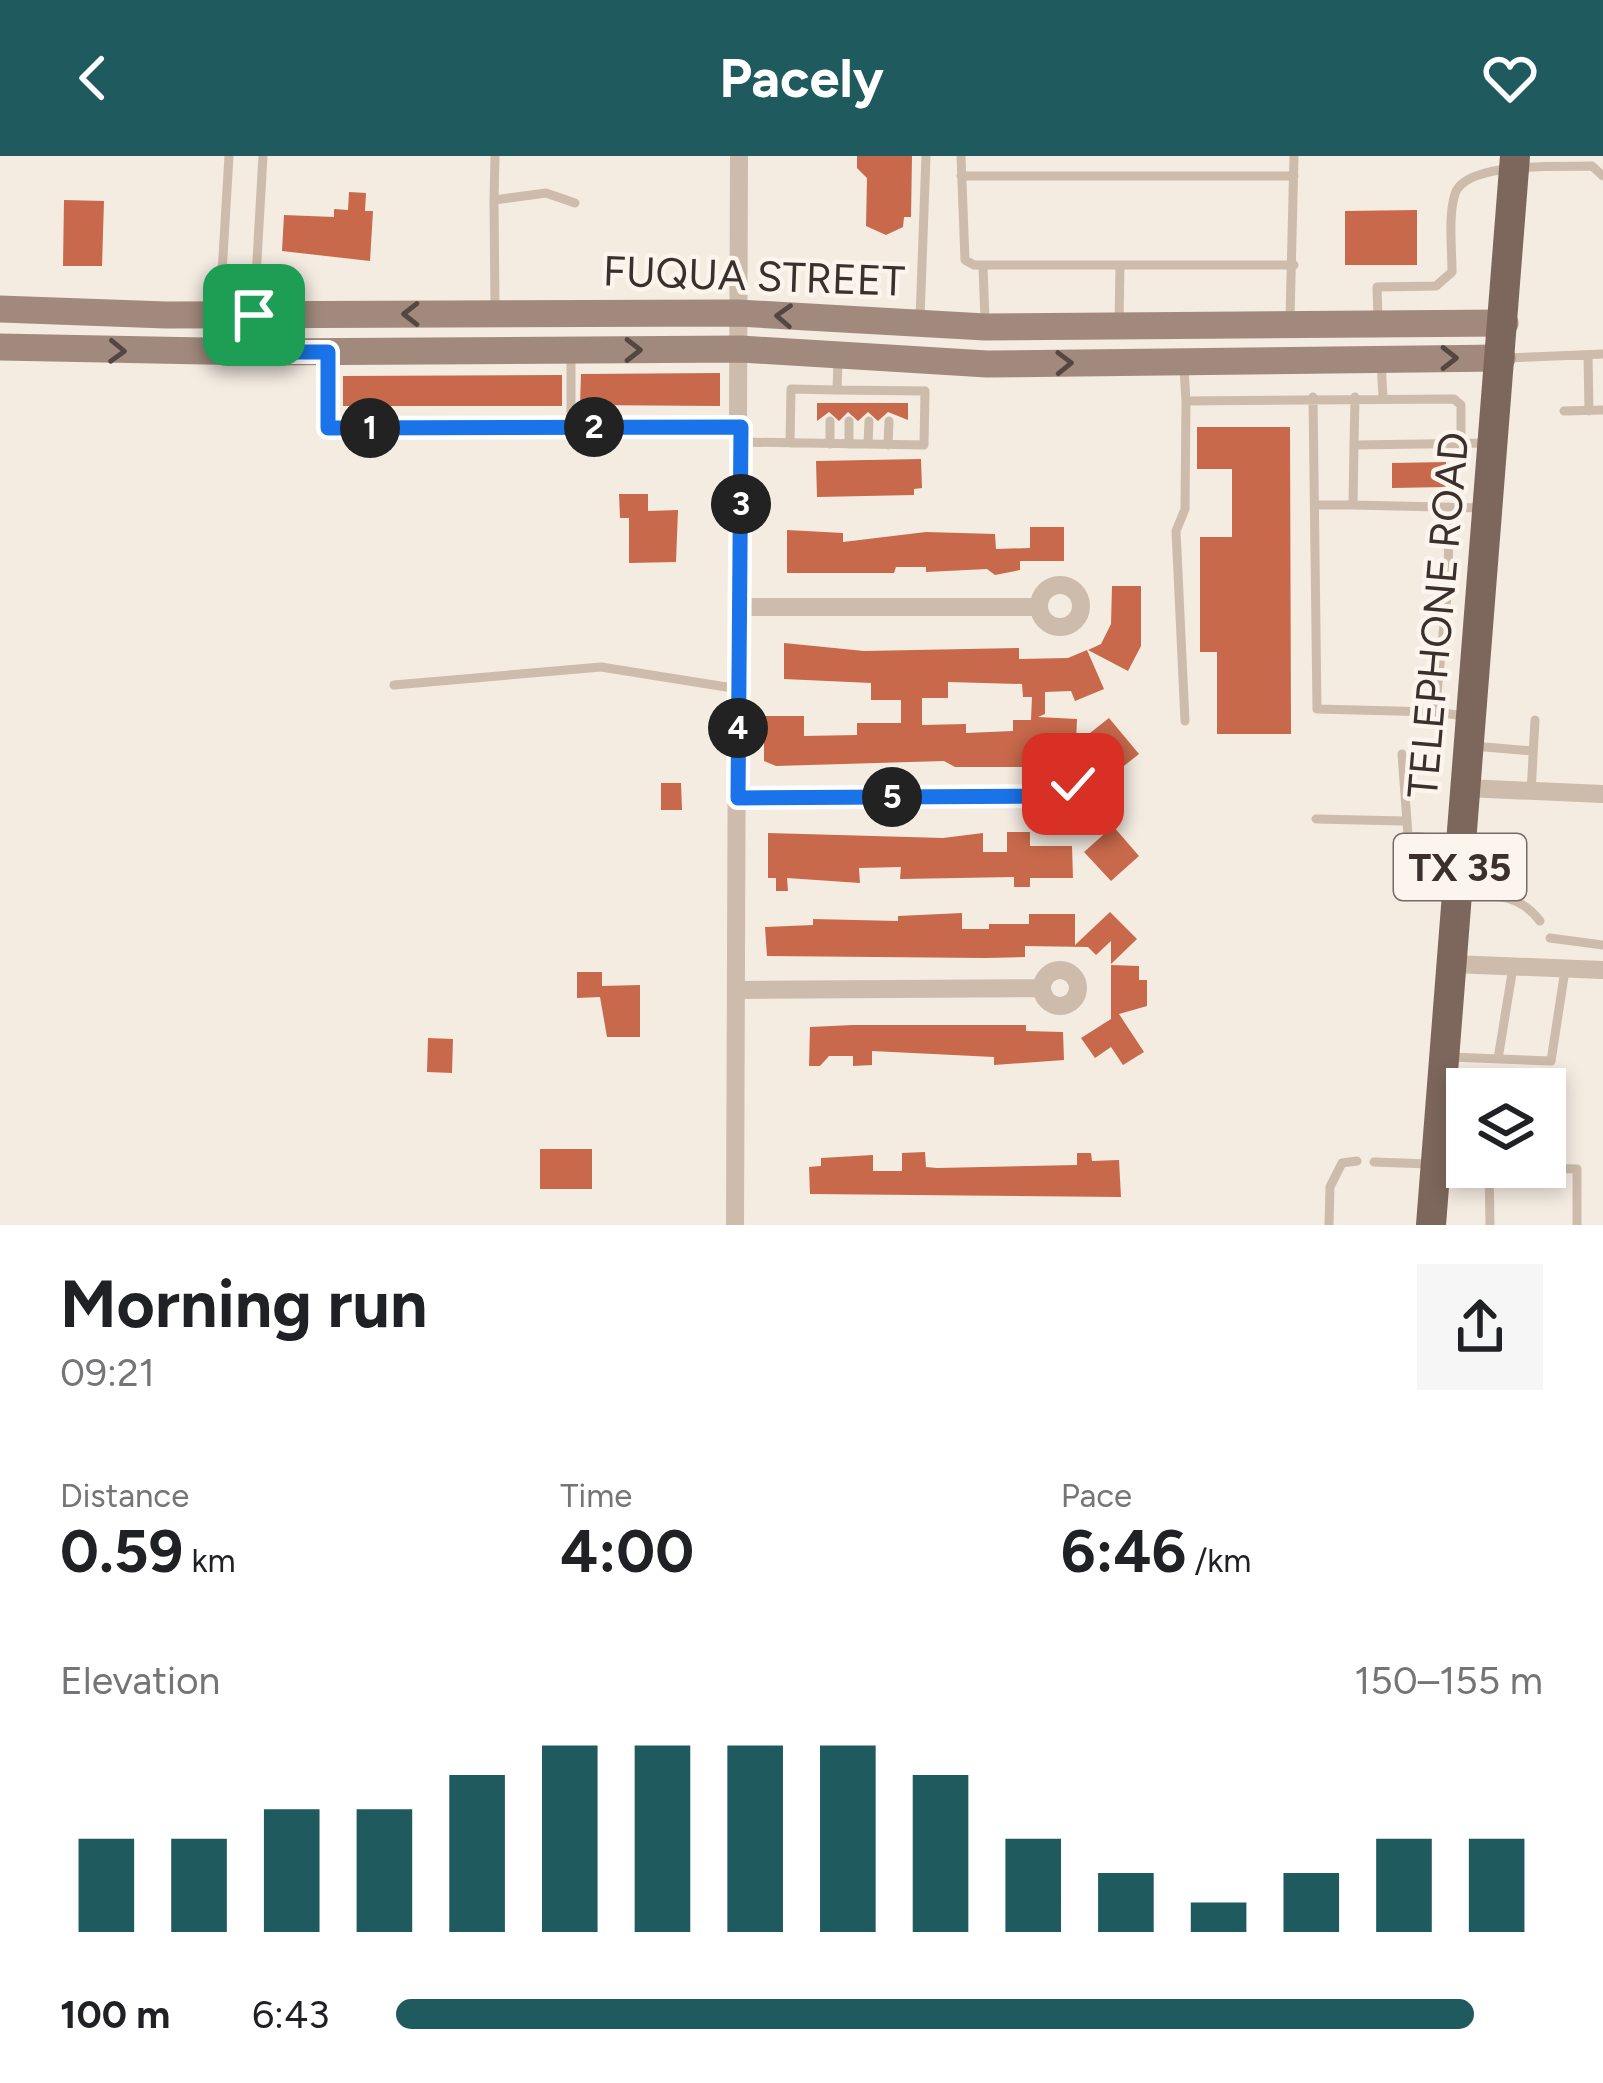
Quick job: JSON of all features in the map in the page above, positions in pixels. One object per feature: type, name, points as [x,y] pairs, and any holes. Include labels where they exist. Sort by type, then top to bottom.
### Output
[{"type":"main road","name":"TELEPHONE ROAD","points":[[1431,1225],[1446,1162],[1445,1057],[1469,731],[1464,594],[1489,509],[1515,163]]},
{"type":"main road","name":"FUQUA STREET","points":[[14,309],[254,303],[495,313],[737,313],[985,327],[1505,323]]},
{"type":"main road","points":[[254,303],[260,352]]},
{"type":"main road","points":[[14,309],[14,347]]},
{"type":"main road","points":[[495,313],[495,351]]},
{"type":"main road","points":[[1236,362],[1237,325]]},
{"type":"main road","points":[[985,327],[987,364]]},
{"type":"main road","name":"FUQUA STREET","points":[[14,347],[260,352],[741,349],[987,364],[1502,358]]},
{"type":"street","points":[[735,1225],[741,607],[739,156]]},
{"type":"street","points":[[741,607],[1040,607]]},
{"type":"street","points":[[1466,788],[1603,794]]},
{"type":"street","points":[[738,798],[1039,796]]},
{"type":"street","points":[[1452,964],[1600,970]]},
{"type":"street","points":[[736,990],[1041,988]]},
{"type":"lane","points":[[229,156],[221,290],[254,303],[263,156]]},
{"type":"lane","points":[[495,156],[495,313]]},
{"type":"lane","points":[[919,323],[924,299],[926,156]]},
{"type":"lane","points":[[961,156],[965,260],[983,266],[1294,266]]},
{"type":"lane","points":[[1290,324],[1294,156]]},
{"type":"lane","points":[[1592,166],[1601,156]]},
{"type":"lane","points":[[1378,324],[1377,287],[1436,286],[1452,272],[1453,197],[1459,185],[1515,163],[1592,166],[1603,176]]},
{"type":"lane","points":[[961,176],[1294,176]]},
{"type":"lane","points":[[494,200],[547,193],[575,203]]},
{"type":"lane","points":[[983,266],[985,327]]},
{"type":"lane","points":[[1119,325],[1120,266]]},
{"type":"lane","points":[[571,427],[572,350]]},
{"type":"lane","points":[[328,352],[328,428],[571,427],[741,434],[790,443],[924,445],[925,391],[889,397],[869,390],[791,389],[790,443]]},
{"type":"lane","points":[[1502,358],[1603,354]]},
{"type":"lane","points":[[1588,355],[1589,410]]},
{"type":"lane","points":[[831,403],[838,356]]},
{"type":"lane","points":[[1381,361],[1383,397]]},
{"type":"lane","points":[[1184,362],[1185,509],[1176,531],[1185,721]]},
{"type":"lane","points":[[1327,362],[1328,396]]},
{"type":"lane","points":[[850,390],[850,403]]},
{"type":"lane","points":[[869,390],[869,403]]},
{"type":"lane","points":[[1186,401],[1328,396],[1454,399],[1461,405],[1461,443]]},
{"type":"lane","points":[[1313,397],[1317,709],[1435,712],[1469,731],[1533,752]]},
{"type":"lane","points":[[1353,505],[1354,397]]},
{"type":"lane","points":[[1564,411],[1603,410]]},
{"type":"lane","points":[[830,421],[830,444]]},
{"type":"lane","points":[[849,421],[849,444]]},
{"type":"lane","points":[[868,421],[868,444]]},
{"type":"lane","points":[[888,445],[889,421]]},
{"type":"lane","points":[[1354,445],[1495,442]]},
{"type":"lane","points":[[1315,505],[1489,509]]},
{"type":"lane","points":[[1435,712],[1464,594],[1449,507]]},
{"type":"lane","points":[[394,685],[601,667],[739,689]]},
{"type":"lane","points":[[1531,793],[1535,720]]},
{"type":"lane","points":[[1402,754],[1404,821],[1413,839],[1462,842]]},
{"type":"lane","points":[[1316,819],[1404,821]]},
{"type":"lane","points":[[1458,894],[1504,896],[1524,903],[1540,921]]},
{"type":"lane","points":[[1550,938],[1603,945],[1600,970]]},
{"type":"lane","points":[[1498,1059],[1513,967]]},
{"type":"lane","points":[[1445,1057],[1551,1061],[1556,1056],[1564,970]]},
{"type":"lane","points":[[1329,1225],[1335,1172],[1342,1163],[1357,1161]]},
{"type":"lane","points":[[1374,1162],[1446,1162]]},
{"type":"lane","points":[[1566,1169],[1577,1169],[1577,1225]]},
{"type":"lane","points":[[1489,1188],[1490,1225]]},
{"type":"building","points":[[857,156],[912,156],[911,217],[904,217],[903,227],[886,235],[866,226],[867,178],[857,168]]},
{"type":"building","points":[[349,192],[366,193],[365,211],[373,211],[370,261],[282,251],[284,215],[334,217],[334,209],[348,210]]},
{"type":"building","points":[[64,200],[104,201],[102,266],[63,266]]},
{"type":"building","points":[[1417,210],[1417,265],[1345,265],[1345,211]]},
{"type":"building","points":[[720,373],[720,406],[580,405],[581,374]]},
{"type":"building","points":[[562,375],[562,406],[343,406],[343,376]]},
{"type":"building","points":[[817,403],[908,403],[908,420],[888,412],[878,421],[868,412],[858,421],[848,412],[839,421],[829,412],[817,421]]},
{"type":"building","points":[[1197,427],[1290,427],[1291,734],[1217,734],[1217,652],[1200,652],[1200,537],[1232,537],[1232,469],[1197,469]]},
{"type":"building","points":[[921,459],[922,488],[914,489],[914,495],[817,497],[816,461]]},
{"type":"building","points":[[1446,462],[1446,487],[1392,488],[1392,463]]},
{"type":"building","points":[[619,494],[648,494],[648,511],[678,510],[676,562],[629,563],[629,518],[620,518]]},
{"type":"building","points":[[1030,527],[1064,527],[1064,561],[1020,561],[1020,570],[995,575],[987,569],[926,572],[926,567],[896,567],[894,573],[787,573],[787,530],[843,533],[843,542],[926,532],[995,534],[996,549],[1030,548]]},
{"type":"building","points":[[1112,586],[1141,586],[1141,646],[1128,671],[1088,650],[1101,644],[1111,624]]},
{"type":"building","points":[[784,643],[864,651],[1019,648],[1019,659],[1068,658],[1087,650],[1104,689],[1075,701],[1071,691],[1045,692],[1045,714],[1038,717],[1077,719],[1076,744],[1109,718],[1139,754],[1115,773],[1091,751],[1039,749],[1028,753],[1028,767],[955,767],[944,761],[776,766],[764,761],[764,716],[804,716],[804,736],[857,735],[857,723],[901,723],[901,700],[871,700],[871,683],[784,679]],"holes":[[[948,682],[1022,684],[1023,697],[1032,697],[1031,720],[1013,720],[1013,731],[966,733],[966,724],[922,725],[922,698],[948,698]]]},
{"type":"building","points":[[661,783],[681,783],[682,810],[661,810]]},
{"type":"building","points":[[1113,826],[1139,856],[1111,881],[1084,852]]},
{"type":"building","points":[[1007,832],[1030,832],[1030,846],[1072,846],[1073,878],[1030,878],[1030,887],[1014,887],[1014,877],[900,879],[901,867],[859,868],[860,883],[787,878],[788,891],[776,891],[776,878],[768,878],[768,833],[943,838],[983,833],[983,852],[1007,852]]},
{"type":"building","points":[[1110,912],[1137,939],[1111,964],[1111,941],[1096,955],[1088,947],[1025,946],[1025,957],[767,956],[765,927],[813,925],[813,919],[898,921],[898,916],[962,913],[962,929],[989,929],[989,924],[1029,924],[1029,914],[1075,914],[1075,945]]},
{"type":"building","points":[[1111,965],[1139,966],[1139,980],[1147,980],[1147,1006],[1119,1014],[1144,1052],[1123,1065],[1111,1047],[1095,1058],[1081,1038],[1111,1019]]},
{"type":"building","points":[[577,972],[602,972],[602,986],[640,985],[640,1037],[607,1037],[600,997],[577,998]]},
{"type":"building","points":[[1026,1025],[1026,1031],[1063,1032],[1064,1060],[994,1065],[994,1057],[872,1051],[872,1065],[853,1066],[853,1056],[829,1056],[820,1066],[809,1066],[810,1027]]},
{"type":"building","points":[[428,1038],[453,1039],[452,1073],[427,1072]]},
{"type":"building","points":[[540,1149],[592,1149],[592,1189],[540,1189]]},
{"type":"building","points":[[925,1152],[926,1167],[937,1168],[1077,1165],[1077,1153],[1091,1153],[1092,1161],[1119,1160],[1121,1197],[810,1194],[809,1167],[821,1166],[821,1158],[873,1155],[873,1171],[902,1171],[902,1153]]},
{"type":"route","points":[[254,315],[260,352],[328,352],[328,428],[741,427],[738,798],[1039,796],[1049,780],[1062,777],[1073,784]]}]
